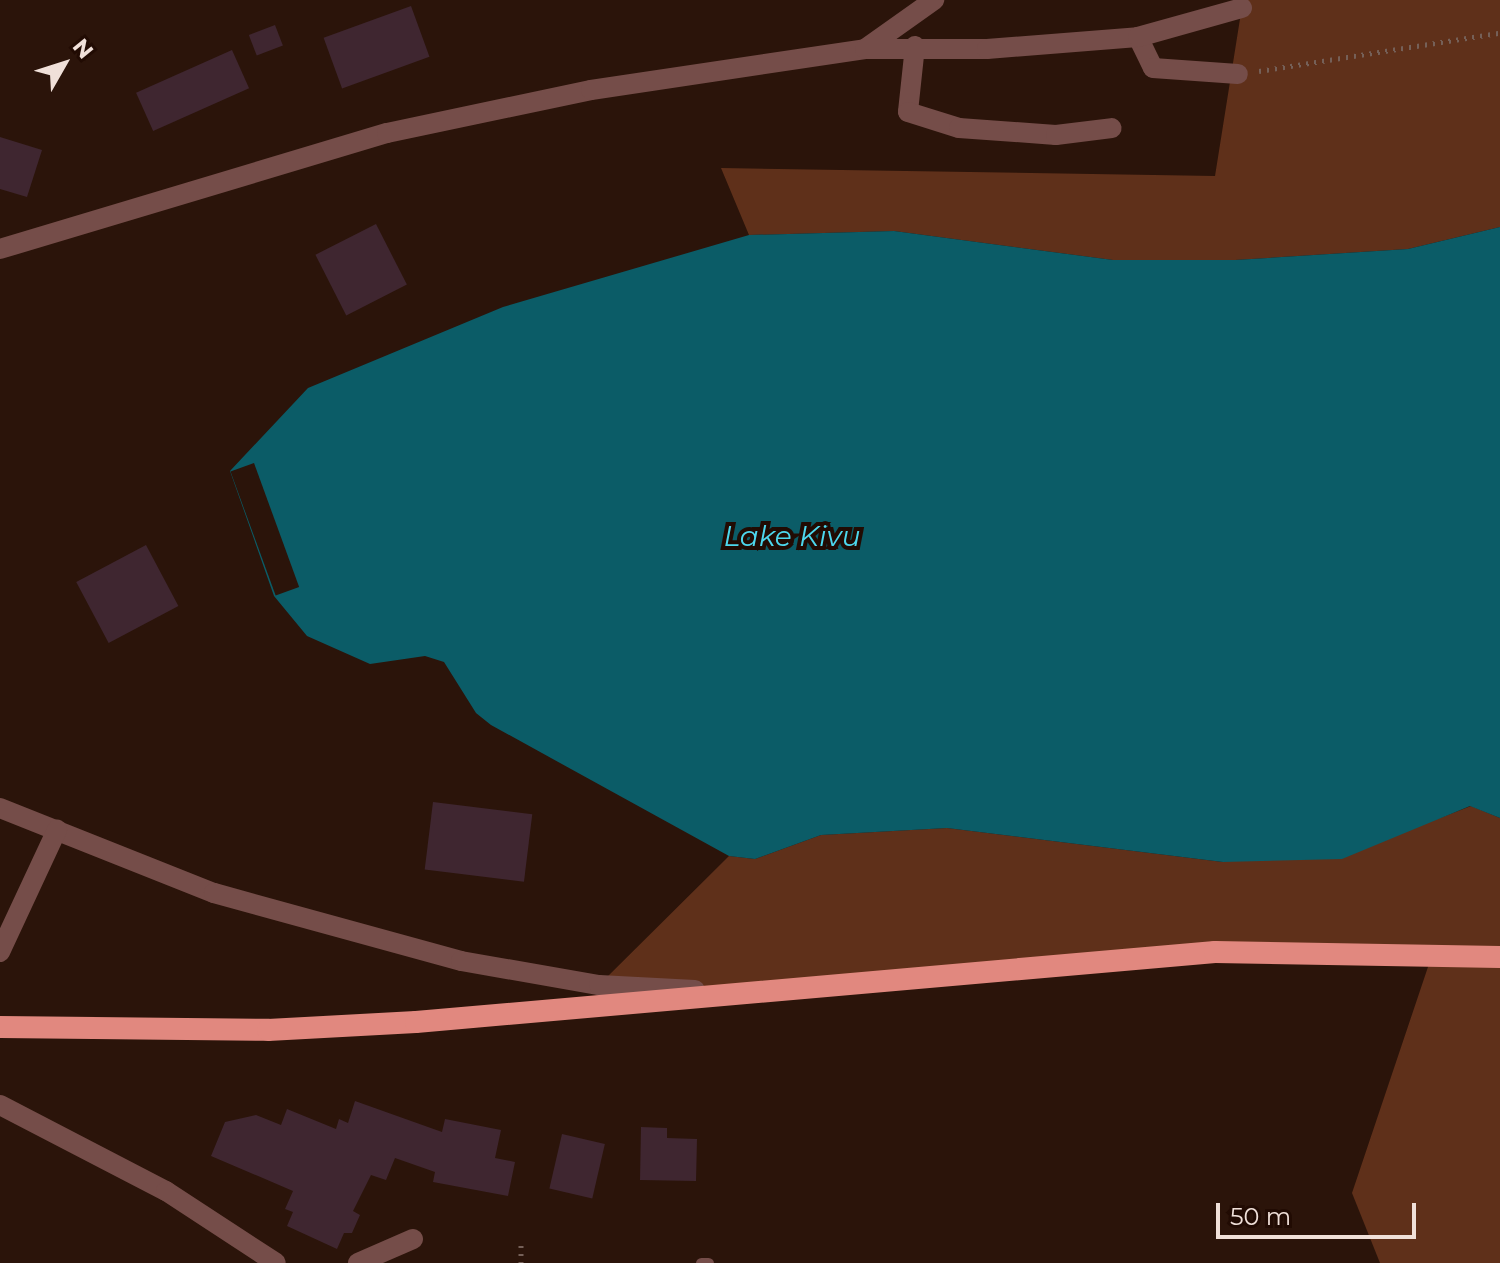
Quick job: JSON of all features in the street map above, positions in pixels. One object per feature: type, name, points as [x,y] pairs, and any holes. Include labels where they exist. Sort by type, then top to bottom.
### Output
[{"type":"highway","points":[[0,1027],[268,1030],[1215,952],[1500,957]]},
{"type":"street","points":[[865,49],[934,0]]},
{"type":"street","points":[[0,249],[387,133],[591,90],[865,49],[915,46],[987,49],[1138,37],[1242,8]]},
{"type":"street","points":[[1138,37],[1153,68],[1238,74]]},
{"type":"street","points":[[915,46],[908,112],[959,128],[1056,135],[1112,128]]},
{"type":"street","points":[[0,808],[214,893],[461,961],[599,985],[735,992]]},
{"type":"street","points":[[0,952],[57,830]]},
{"type":"street","points":[[0,1105],[166,1191],[276,1263]]},
{"type":"street","points":[[358,1263],[413,1239]]},
{"type":"lane","points":[[701,1263],[708,1263]]},
{"type":"path","points":[[1238,74],[1379,57],[1500,33]]},
{"type":"path","points":[[521,1242],[521,1263]]},
{"type":"shaded area","points":[[1243,0],[1500,0],[1500,227],[1408,249],[1235,260],[1113,260],[894,231],[749,235],[721,168],[1215,176]]},
{"type":"shaded area","points":[[1471,806],[1500,818],[1500,1263],[1380,1263],[1352,1193],[1432,955],[1346,951],[735,992],[599,985],[729,856],[755,859],[821,835],[947,828],[1223,862],[1440,818]]},
{"type":"water","name":"Lake Kivu","points":[[1500,227],[1500,818],[1470,806],[1342,859],[1223,862],[947,828],[821,835],[755,859],[729,856],[491,725],[476,713],[444,662],[425,656],[370,664],[307,636],[274,596],[230,471],[308,388],[503,307],[749,235],[894,231],[1113,260],[1235,260],[1408,249]]},
{"type":"pier","points":[[254,463],[299,587],[276,596],[231,472]]},
{"type":"building","points":[[411,6],[429,57],[342,89],[324,38]]},
{"type":"building","points":[[275,25],[283,46],[257,56],[249,35]]},
{"type":"building","points":[[232,50],[249,88],[153,131],[136,93]]},
{"type":"building","points":[[0,137],[42,150],[27,197],[0,189]]},
{"type":"building","points":[[376,224],[407,285],[346,315],[315,255]]},
{"type":"building","points":[[146,545],[178,606],[109,643],[76,582]]},
{"type":"building","points":[[433,802],[532,814],[524,882],[425,869]]},
{"type":"building","points":[[355,1101],[442,1132],[445,1119],[501,1130],[495,1158],[515,1162],[508,1196],[433,1182],[435,1172],[395,1158],[386,1180],[371,1175],[353,1211],[360,1215],[352,1233],[344,1233],[337,1249],[287,1226],[293,1212],[285,1209],[293,1191],[211,1156],[225,1122],[256,1115],[281,1125],[287,1109],[336,1129],[339,1119],[348,1123]]},
{"type":"building","points":[[641,1127],[667,1128],[667,1138],[697,1139],[696,1181],[640,1180]]},
{"type":"building","points":[[562,1134],[605,1144],[592,1198],[549,1189]]}]
